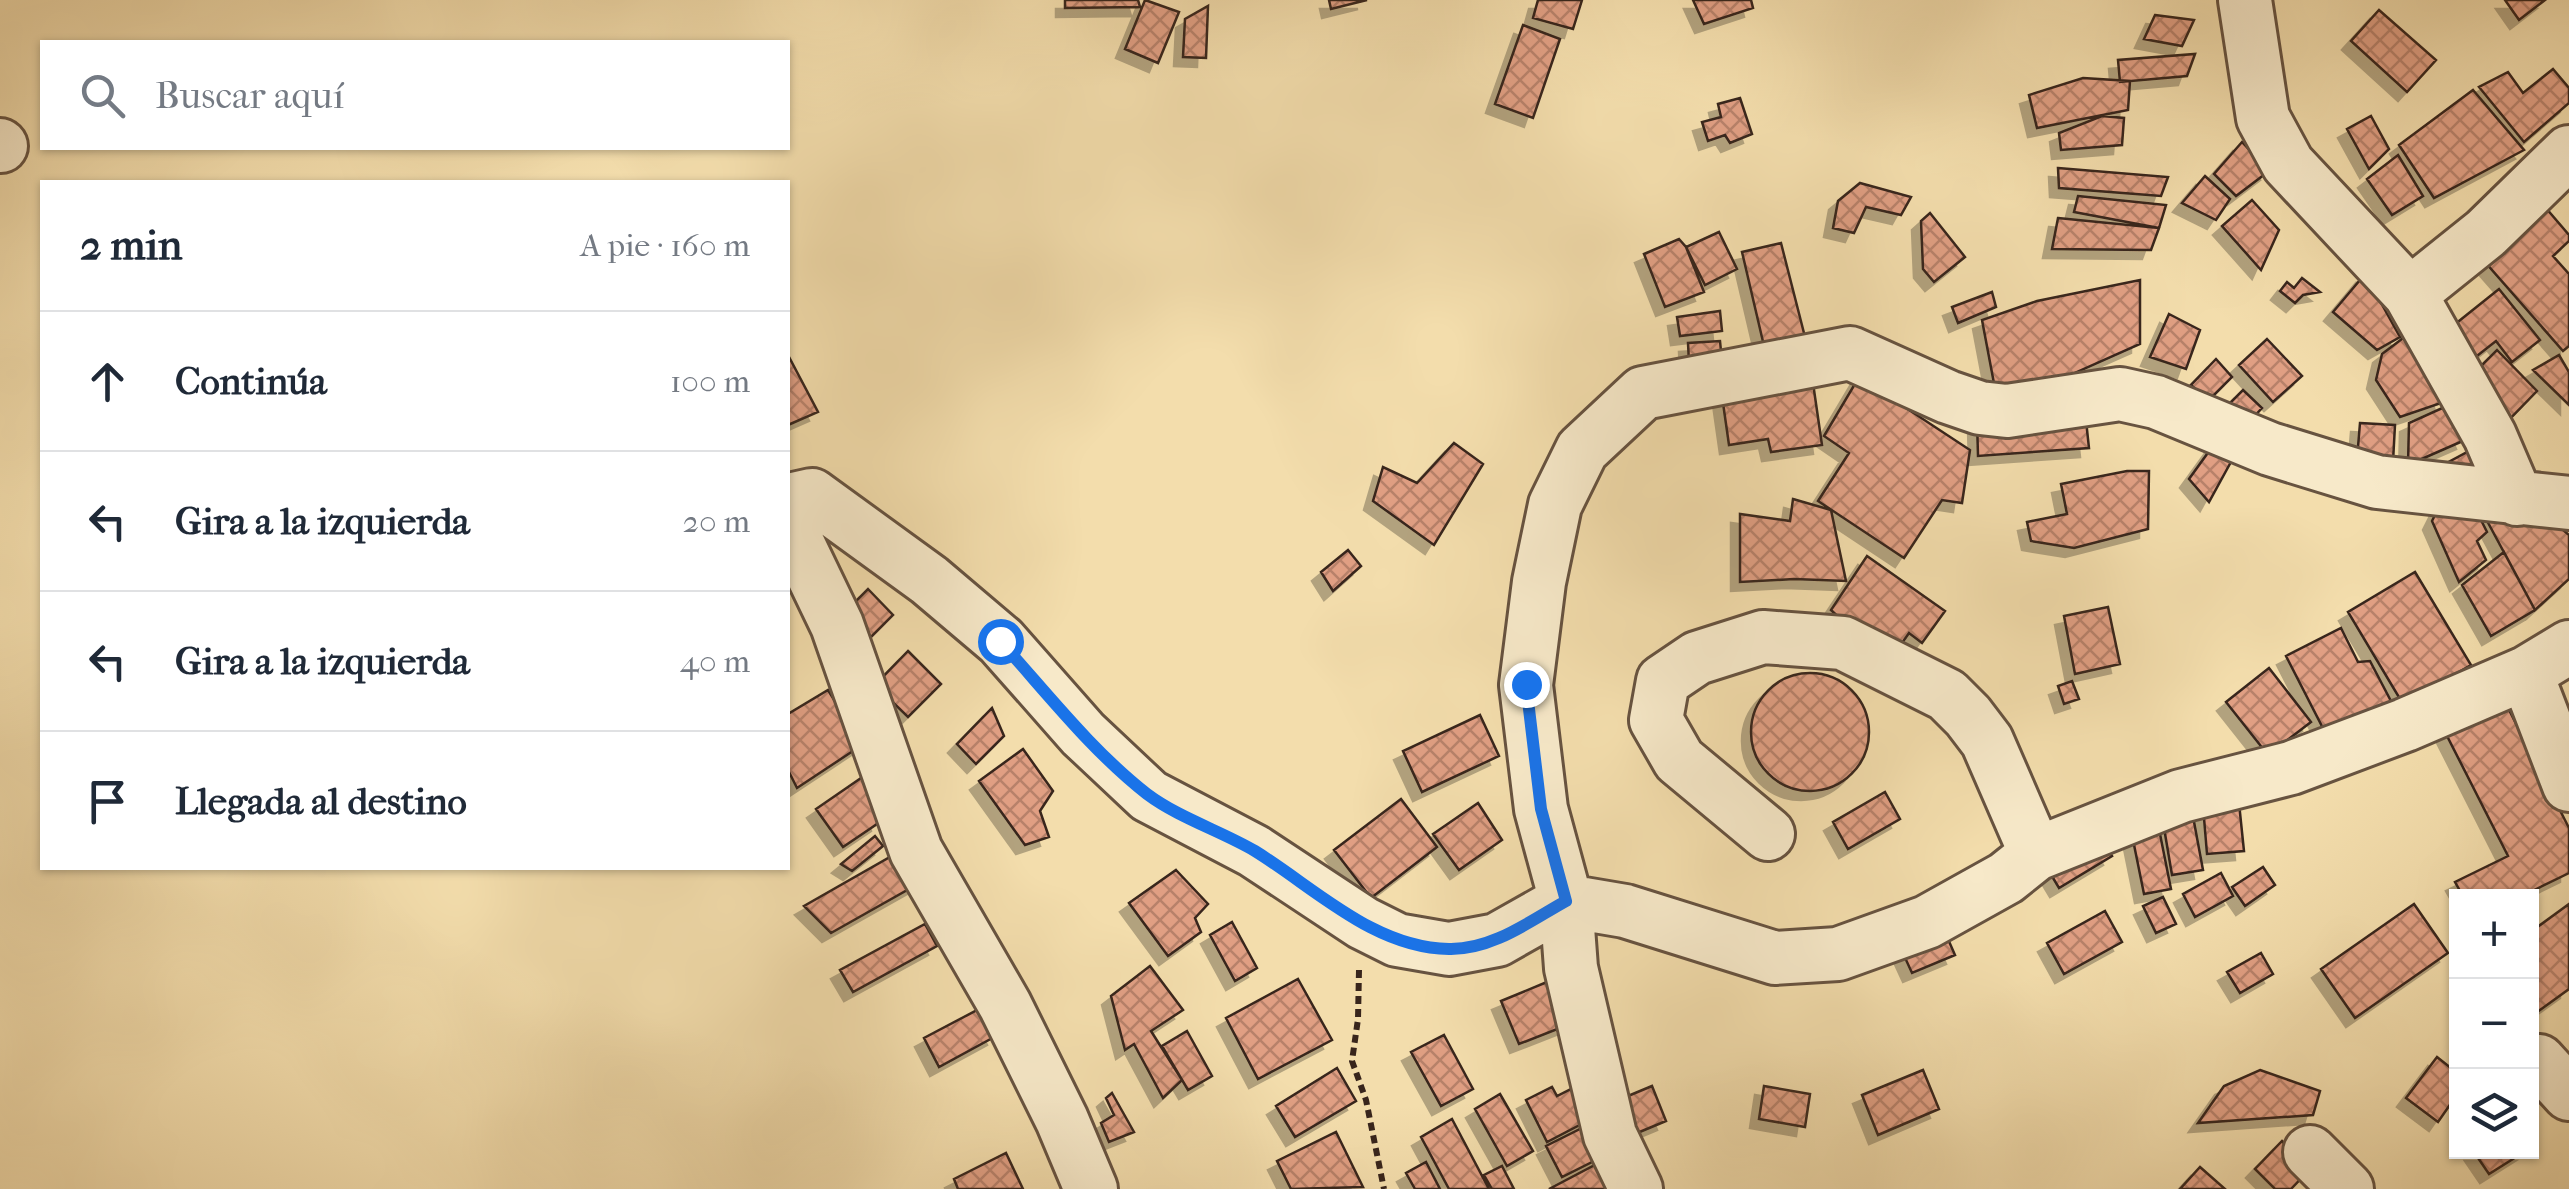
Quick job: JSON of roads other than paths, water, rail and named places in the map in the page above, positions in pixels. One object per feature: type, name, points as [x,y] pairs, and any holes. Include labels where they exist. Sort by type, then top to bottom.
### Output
[{"type":"street","points":[[2245,0],[2263,118],[2288,164],[2410,294],[2490,436],[2517,499]]},
{"type":"street","points":[[2410,294],[2486,234],[2569,152]]},
{"type":"street","points":[[1636,1189],[1610,1134],[1571,968],[1566,901],[1541,809],[1526,684],[1539,582],[1555,504],[1582,450],[1644,393],[1850,353],[1980,408],[2007,411],[2120,394],[2156,402],[2270,448],[2377,482],[2569,504]]},
{"type":"street","points":[[1091,1189],[1005,1004],[916,851],[837,625],[790,511],[812,494],[929,580],[1000,641],[1083,734],[1149,796],[1254,851],[1363,923],[1397,940],[1449,949],[1497,940],[1566,901],[1624,911],[1774,958],[1838,954],[1926,922],[2006,878],[2036,854],[2181,796],[2308,762],[2548,660],[2569,785]]},
{"type":"street","points":[[1768,834],[1680,760],[1656,720],[1663,682],[1697,658],[1763,637],[1843,643],[1948,695],[1987,742],[2036,854]]},
{"type":"street","points":[[2310,1152],[2347,1189]]}]
